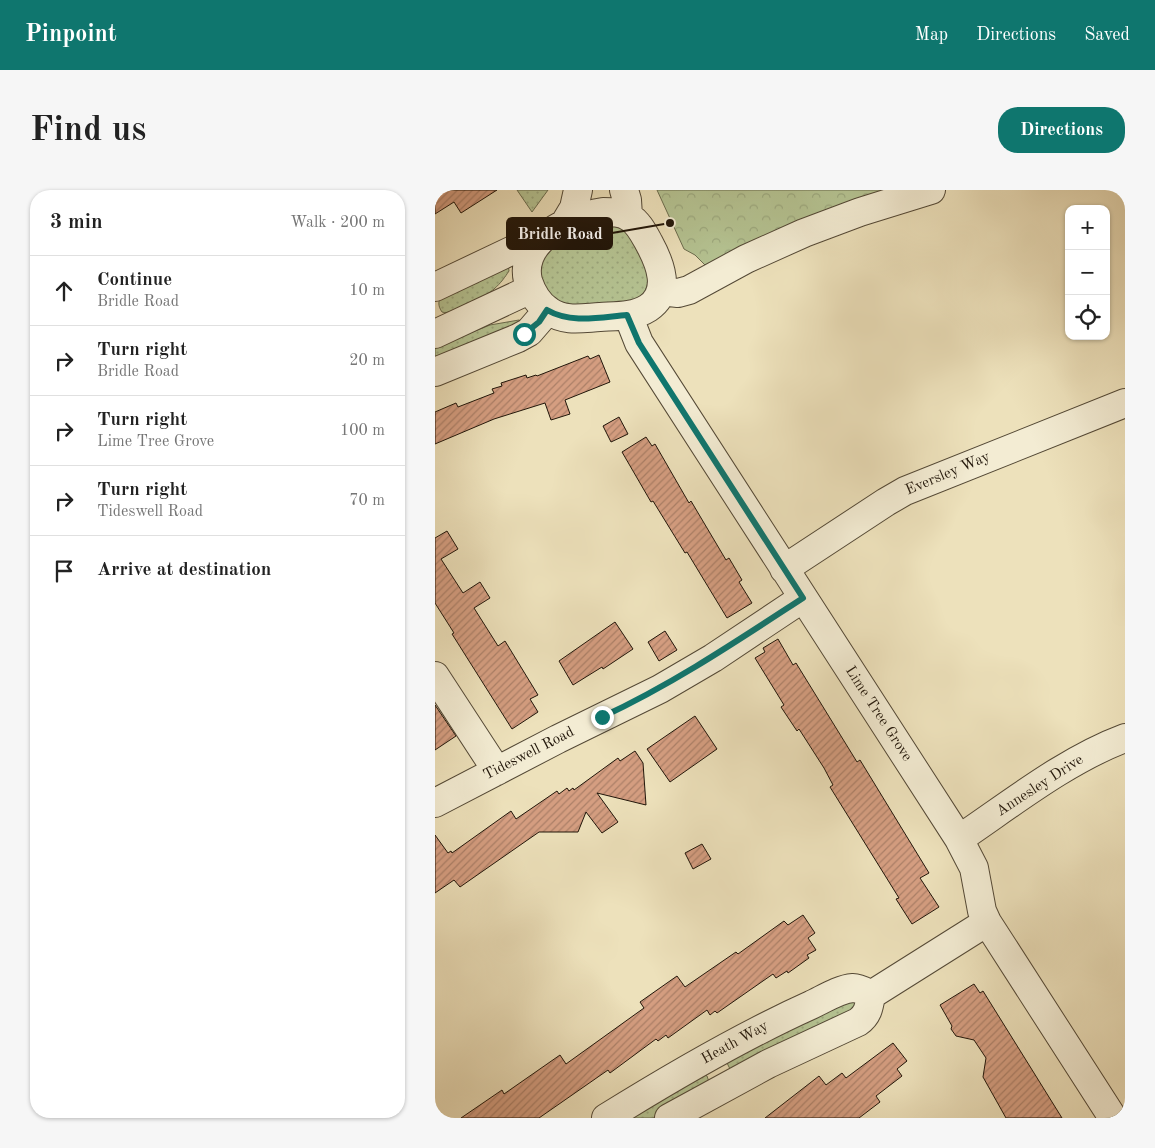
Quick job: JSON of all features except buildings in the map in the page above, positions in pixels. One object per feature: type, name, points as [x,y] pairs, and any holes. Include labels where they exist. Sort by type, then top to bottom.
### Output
[{"type":"street","points":[[565,223],[573,208],[578,190]]},
{"type":"street","points":[[624,190],[629,216]]},
{"type":"street","points":[[661,291],[678,293],[689,290],[753,256],[804,233],[860,212],[931,190]]},
{"type":"street","points":[[603,212],[629,216],[645,235],[658,260],[662,275],[661,291],[656,300],[640,312],[627,315],[570,319],[557,316],[547,310],[537,301],[531,289],[527,276],[528,270],[533,248],[542,239],[565,223],[587,214],[603,212]]},
{"type":"street","points":[[435,287],[513,250],[533,248]]},
{"type":"street","points":[[437,328],[531,289]]},
{"type":"street","points":[[435,372],[529,332],[547,310]]},
{"type":"street","name":"Lime Tree Grove","points":[[627,315],[639,343],[959,839],[974,868],[982,911],[987,922],[1113,1118]]},
{"type":"street","name":"Eversley Way","points":[[784,569],[905,491],[1125,403]]},
{"type":"street","name":"Tideswell Road","points":[[435,803],[660,689],[713,658],[803,598]]},
{"type":"street","points":[[435,676],[497,771]]},
{"type":"street","name":"Annesley Drive","points":[[959,839],[1057,773],[1086,756],[1125,738]]},
{"type":"street","points":[[669,1118],[785,1055],[858,1022],[865,1016],[869,1008],[871,995],[987,922]]},
{"type":"street","name":"Heath Way","points":[[606,1118],[783,1017],[854,988],[871,995]]},
{"type":"street","points":[[710,1057],[726,1086]]},
{"type":"green space","points":[[517,190],[548,190],[532,212]]},
{"type":"green space","points":[[657,190],[894,190],[709,269],[695,255],[684,249]]},
{"type":"green space","points":[[604,224],[620,228],[630,237],[643,259],[647,271],[648,278],[645,290],[634,302],[625,304],[575,307],[555,301],[548,295],[542,284],[541,270],[543,258],[549,249],[568,236]]},
{"type":"green space","points":[[508,264],[509,271],[490,292],[461,308],[442,312],[439,304],[441,296]]},
{"type":"green space","points":[[519,320],[523,322],[435,364],[435,347],[490,325]]},
{"type":"green space","points":[[850,998],[862,1008],[730,1069],[727,1063],[729,1059]]},
{"type":"green space","points":[[704,1074],[709,1082],[704,1089],[653,1118],[625,1118]]},
{"type":"place","name":"Bridle Road","points":[[670,223]]},
{"type":"route","points":[[524,334],[529,332],[539,322],[547,310],[557,316],[570,319],[627,315],[639,343],[803,598],[713,658],[660,689],[602,717]]}]
